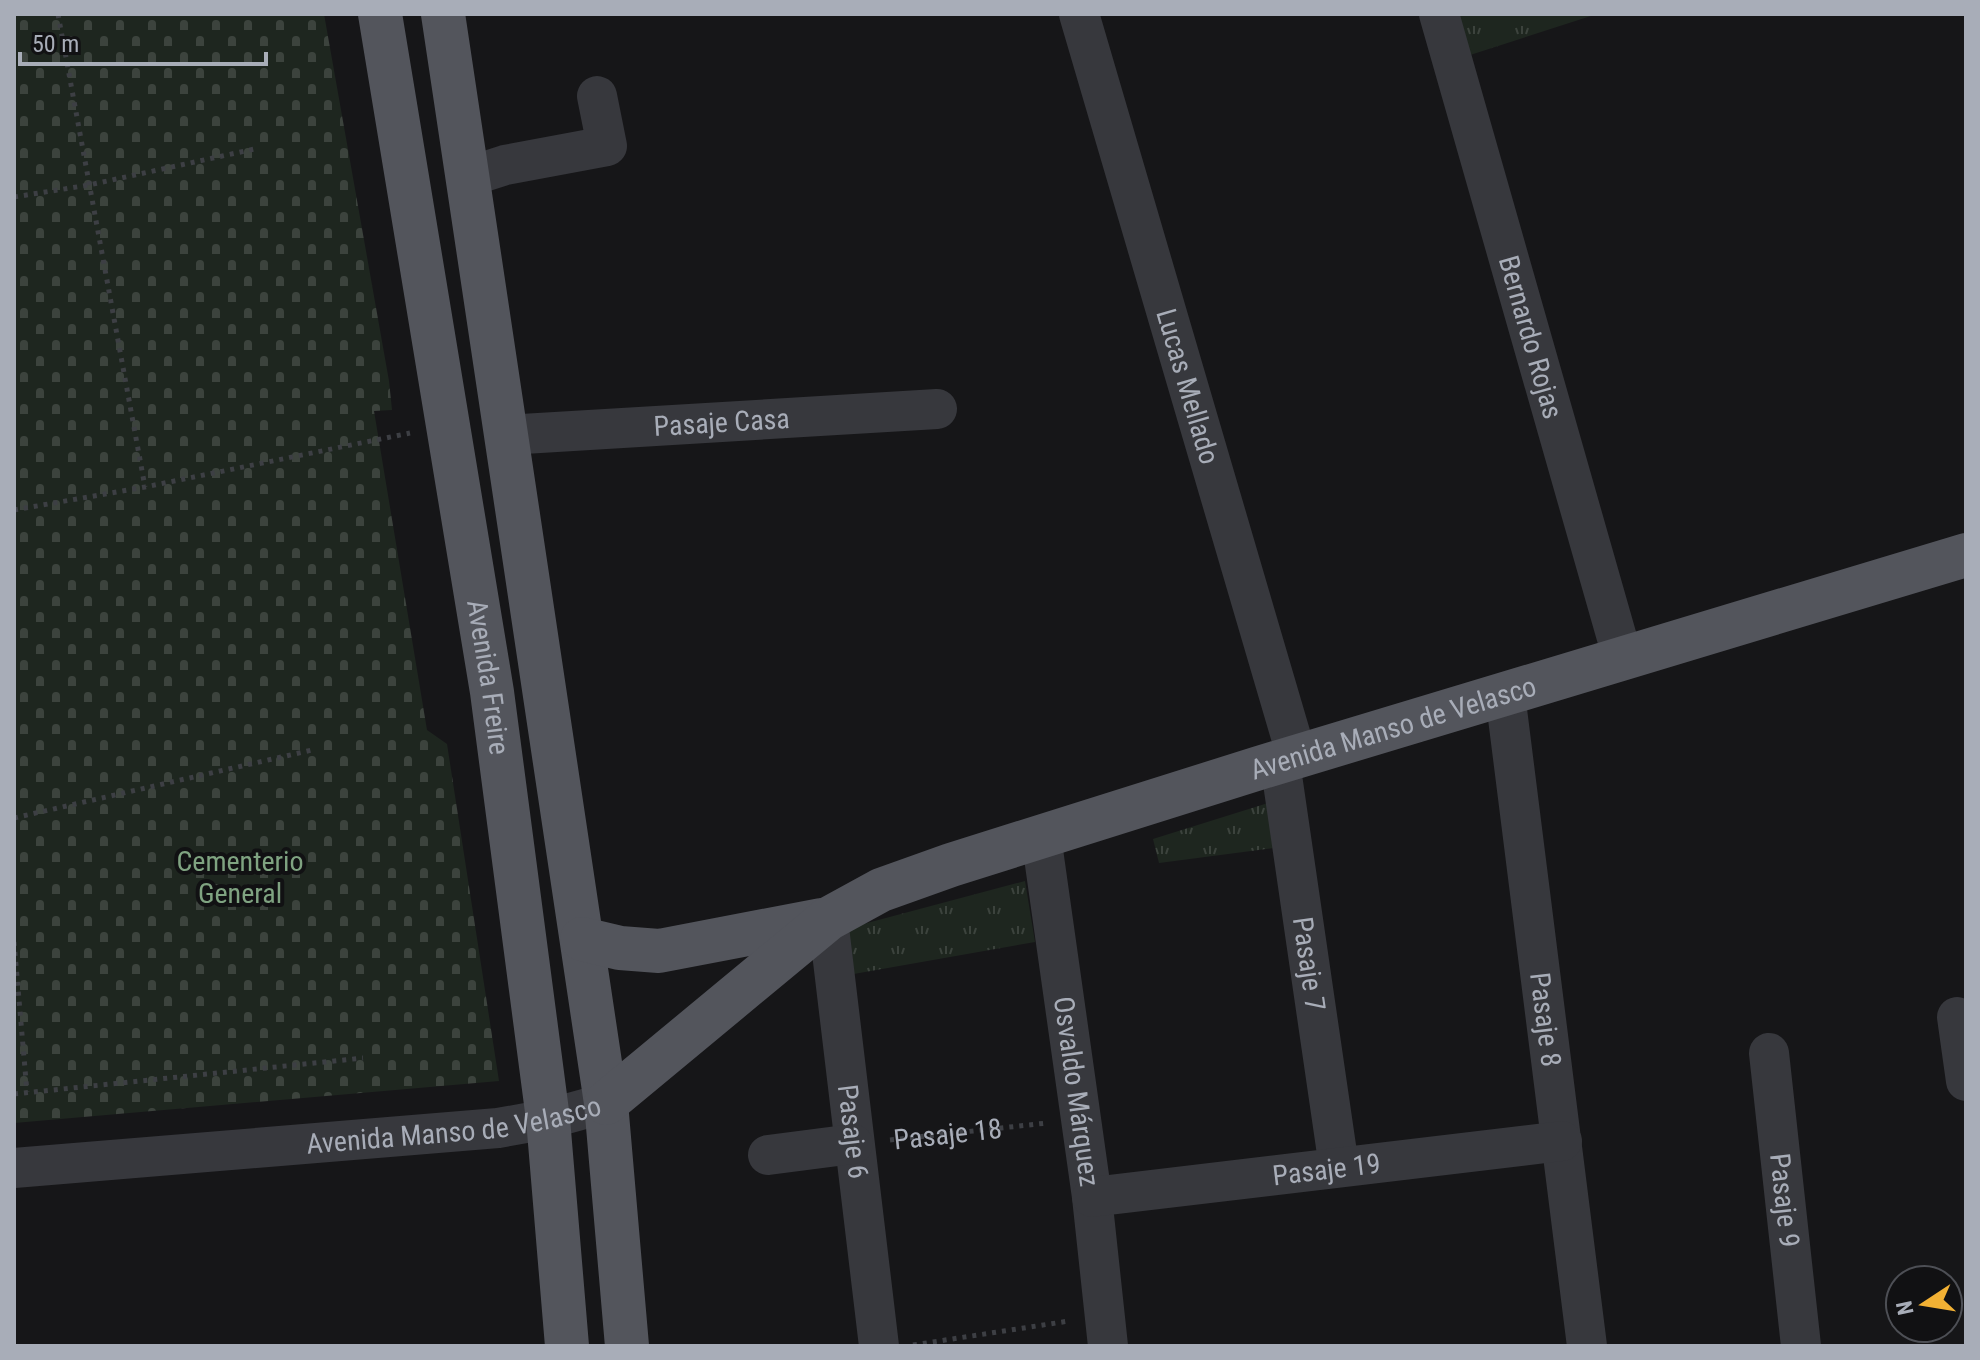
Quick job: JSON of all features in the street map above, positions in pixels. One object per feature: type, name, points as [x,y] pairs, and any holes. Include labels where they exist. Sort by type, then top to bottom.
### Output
[{"type":"main road","name":"Avenida Freire","points":[[380,14],[492,692],[548,1119],[567,1346]]},
{"type":"main road","name":"Avenida Freire","points":[[443,14],[606,1103],[627,1346]]},
{"type":"main road","name":"Avenida Manso de Velasco","points":[[606,1103],[828,919],[881,890],[916,876],[1288,759],[1966,555]]},
{"type":"main road","name":"Avenida Manso de Velasco","points":[[582,939],[620,948],[659,951],[828,919]]},
{"type":"street","name":"Lucas Mellado","points":[[1079,14],[1288,759]]},
{"type":"street","name":"Bernardo Rojas","points":[[1439,14],[1623,659]]},
{"type":"street","points":[[468,177],[505,165],[607,146],[597,96]]},
{"type":"street","name":"Pasaje Casa","points":[[506,435],[937,409]]},
{"type":"street","name":"Pasaje 8","points":[[1505,694],[1587,1346]]},
{"type":"street","name":"Pasaje 7","points":[[1288,759],[1339,1167]]},
{"type":"street","name":"Osvaldo Márquez","points":[[1041,836],[1092,1197],[1106,1331]]},
{"type":"street","name":"Pasaje 6","points":[[828,919],[879,1346]]},
{"type":"street","points":[[1957,1017],[1966,1081]]},
{"type":"street","name":"Pasaje 9","points":[[1769,1053],[1801,1346]]},
{"type":"street","name":"Avenida Manso de Velasco","points":[[14,1168],[459,1132],[548,1119],[606,1103]]},
{"type":"street","name":"Pasaje 19","points":[[1092,1197],[1562,1141]]},
{"type":"street","name":"Pasaje 18","points":[[768,1155],[853,1144]]},
{"type":"path","points":[[58,14],[145,487]]},
{"type":"path","points":[[14,197],[89,185],[259,148]]},
{"type":"path","points":[[14,510],[145,487],[446,425]]},
{"type":"path","points":[[14,818],[312,750]]},
{"type":"path","points":[[14,942],[27,1093]]},
{"type":"path","points":[[14,1094],[363,1058]]},
{"type":"path","name":"Pasaje 18","points":[[853,1144],[1080,1119]]},
{"type":"path","points":[[904,1346],[1106,1331]]},
{"type":"green space","name":"Cementerio General","points":[[14,14],[324,14],[389,381],[392,410],[374,411],[427,730],[447,744],[499,1081],[14,1123]]},
{"type":"green space","points":[[1456,14],[1597,14],[1467,56]]},
{"type":"green space","points":[[1274,801],[1281,847],[1159,863],[1153,839]]},
{"type":"green space","points":[[1025,881],[1035,942],[848,975],[841,930]]}]
